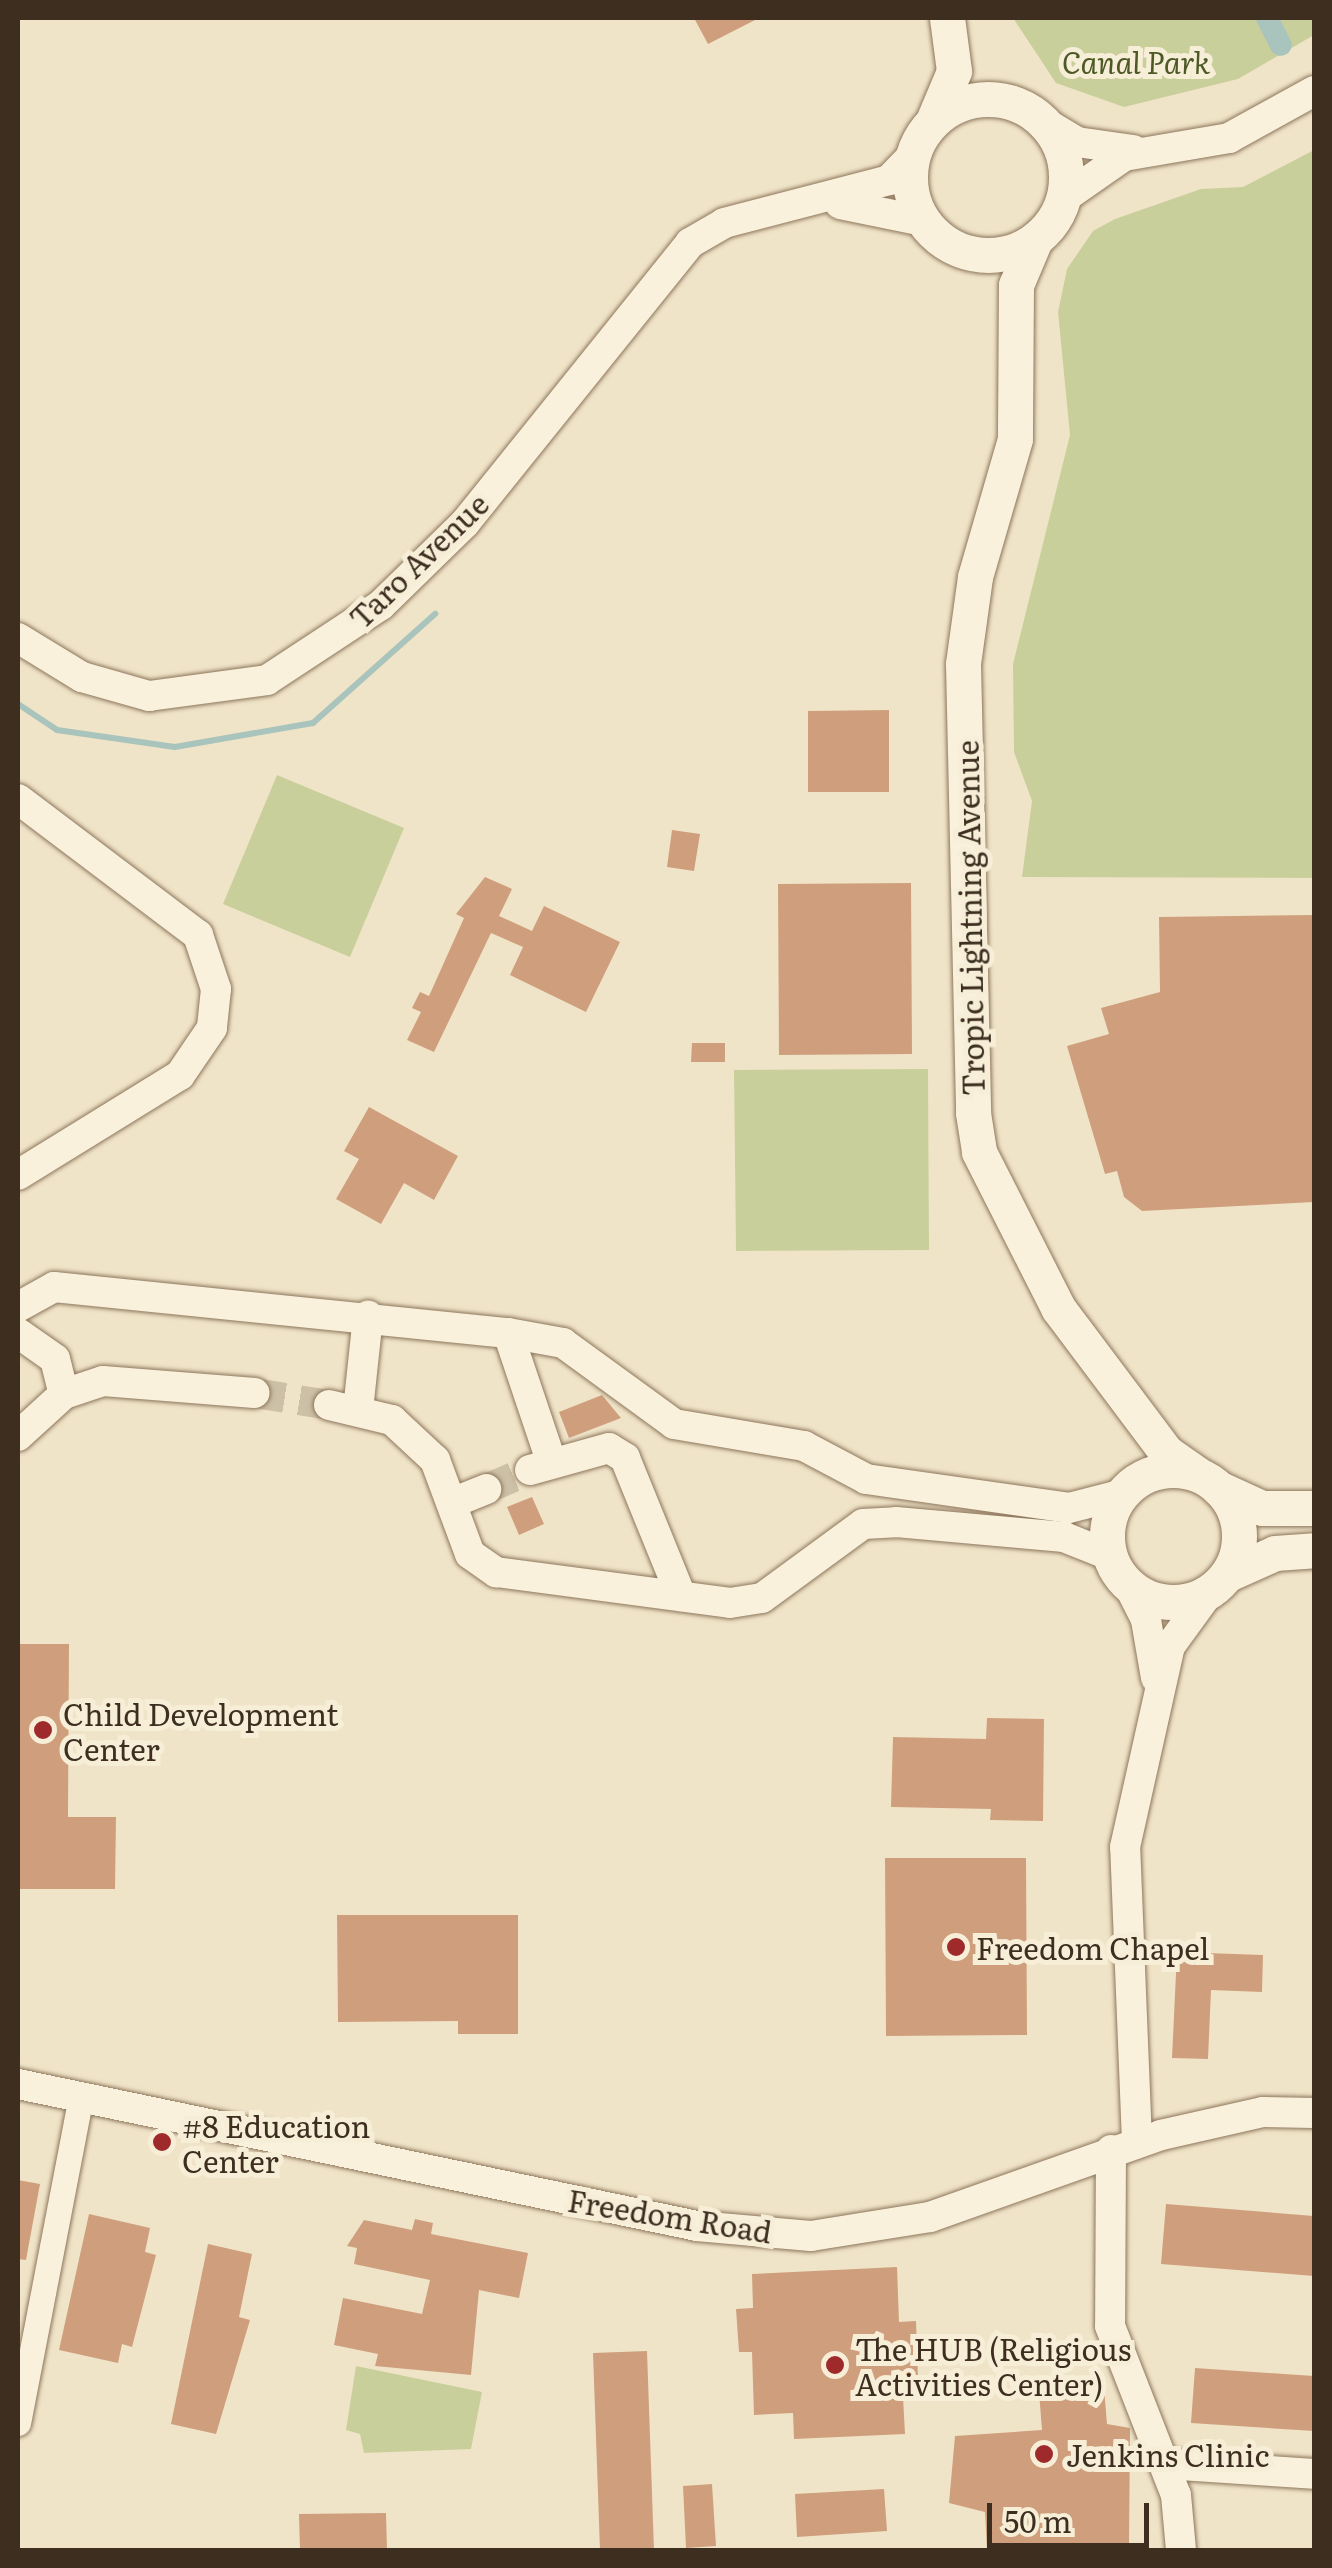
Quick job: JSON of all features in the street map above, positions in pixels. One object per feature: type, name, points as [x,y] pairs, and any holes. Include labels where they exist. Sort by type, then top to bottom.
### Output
[{"type":"main road","points":[[948,18],[954,71],[912,156],[910,186],[923,221],[960,250],[998,306],[1014,383]]},
{"type":"main road","points":[[959,18],[973,60],[1031,113],[1066,162],[1064,198],[1035,240],[1016,285],[1014,383]]},
{"type":"main road","points":[[932,122],[967,102],[1031,113]]},
{"type":"main road","points":[[960,250],[994,255],[1035,240]]},
{"type":"main road","name":"Tropic Lightning Avenue","points":[[1014,383],[1015,439],[975,577],[963,664],[972,1113],[979,1152],[1038,1276],[1139,1413],[1208,1481]]},
{"type":"main road","points":[[1139,1413],[1147,1437],[1109,1555],[1129,1586],[1168,1602],[1219,1583],[1275,1553],[1314,1550]]},
{"type":"main road","points":[[1129,1488],[1208,1481],[1262,1508],[1314,1508]]},
{"type":"main road","points":[[1208,1481],[1237,1520],[1219,1583]]},
{"type":"street","points":[[1064,198],[1098,169],[1156,150],[1230,138],[1314,92]]},
{"type":"street","points":[[1031,113],[1101,148],[1156,150]]},
{"type":"street","points":[[782,208],[889,180],[912,156]]},
{"type":"street","points":[[782,208],[872,204],[923,221]]},
{"type":"street","name":"Taro Avenue","points":[[18,638],[82,677],[149,696],[267,680],[310,656],[380,605],[465,523],[690,243],[782,208]]},
{"type":"street","points":[[18,799],[198,935],[216,989],[212,1028],[180,1074],[18,1175]]},
{"type":"street","points":[[18,1307],[54,1288],[368,1316],[508,1333],[563,1343],[674,1424],[804,1446],[866,1479],[1069,1508],[1129,1488]]},
{"type":"street","points":[[368,1316],[343,1408],[392,1420],[434,1460],[470,1554],[496,1572],[681,1596],[762,1598],[863,1524],[1064,1537],[1109,1555]]},
{"type":"street","points":[[18,1332],[55,1359],[64,1394]]},
{"type":"street","points":[[508,1333],[541,1466],[609,1448],[625,1458],[681,1596]]},
{"type":"street","points":[[18,1436],[64,1394],[103,1381],[256,1394]]},
{"type":"street","points":[[452,1503],[486,1489]]},
{"type":"street","points":[[1181,2550],[1165,2464],[1110,2326],[1124,2146],[1125,1848],[1170,1646],[1219,1583]]},
{"type":"street","points":[[1129,1586],[1155,1655],[1156,1701]]},
{"type":"street","name":"Freedom Road","points":[[18,2084],[697,2226],[811,2236],[930,2218],[1124,2146],[1263,2112],[1314,2114]]},
{"type":"street","points":[[18,2424],[81,2098]]},
{"type":"street","points":[[1165,2464],[1314,2474]]},
{"type":"green space","name":"Canal Park","points":[[1013,18],[1314,18],[1314,35],[1238,79],[1124,107],[1056,83]]},
{"type":"green space","points":[[1314,150],[1314,878],[1022,877],[1032,801],[1014,752],[1013,664],[1070,435],[1058,312],[1067,269],[1093,231],[1115,219],[1201,189],[1243,187]]},
{"type":"green space","points":[[277,775],[404,828],[350,957],[223,904]]},
{"type":"green space","points":[[928,1069],[929,1250],[736,1251],[734,1070]]},
{"type":"green space","points":[[356,2366],[482,2392],[471,2449],[364,2453],[360,2434],[346,2430]]},
{"type":"building","points":[[694,18],[759,18],[708,44]]},
{"type":"building","points":[[889,710],[889,792],[808,792],[808,711]]},
{"type":"building","points":[[672,830],[700,834],[694,871],[667,867]]},
{"type":"building","points":[[485,877],[512,889],[499,916],[532,931],[544,906],[620,942],[586,1012],[510,975],[523,947],[491,933],[434,1052],[407,1040],[421,1012],[412,1008],[420,992],[429,996],[464,918],[456,914]]},
{"type":"building","points":[[911,883],[912,1054],[779,1055],[778,884]]},
{"type":"building","points":[[1314,915],[1314,1202],[1142,1211],[1124,1197],[1117,1171],[1105,1174],[1067,1046],[1109,1034],[1101,1008],[1160,992],[1159,917]]},
{"type":"building","points":[[692,1043],[725,1043],[725,1062],[691,1062]]},
{"type":"building","points":[[369,1107],[458,1156],[434,1200],[404,1183],[381,1224],[336,1199],[359,1159],[344,1151]]},
{"type":"building","points":[[602,1395],[621,1418],[569,1438],[559,1412]]},
{"type":"building","points":[[532,1497],[544,1524],[519,1535],[507,1507]]},
{"type":"building","name":"Child Development Center","points":[[18,1644],[69,1644],[68,1817],[116,1817],[115,1889],[18,1889]]},
{"type":"building","points":[[987,1718],[1044,1719],[1043,1821],[990,1820],[991,1809],[891,1807],[893,1737],[986,1739]]},
{"type":"building","name":"Freedom Chapel","points":[[885,1858],[1026,1858],[1027,2035],[886,2036]]},
{"type":"building","points":[[337,1915],[518,1915],[518,2034],[458,2034],[458,2021],[338,2022]]},
{"type":"building","points":[[1177,1952],[1263,1955],[1262,1992],[1211,1990],[1208,2059],[1172,2058]]},
{"type":"building","points":[[18,2180],[40,2184],[26,2260],[18,2259]]},
{"type":"building","points":[[1166,2204],[1314,2216],[1314,2276],[1161,2264]]},
{"type":"building","points":[[89,2214],[150,2228],[145,2252],[156,2255],[132,2347],[122,2344],[118,2363],[59,2350]]},
{"type":"building","points":[[415,2219],[433,2223],[431,2234],[528,2253],[519,2298],[479,2290],[471,2375],[375,2366],[378,2354],[334,2345],[343,2298],[422,2314],[430,2280],[354,2264],[357,2248],[347,2246],[364,2220],[412,2230]]},
{"type":"building","points":[[208,2244],[252,2254],[239,2317],[250,2320],[216,2434],[171,2424]]},
{"type":"building","name":"The HUB (Religious Activities Center)","points":[[897,2267],[899,2322],[916,2321],[918,2378],[902,2378],[905,2434],[794,2439],[793,2413],[754,2415],[752,2352],[739,2352],[736,2309],[753,2308],[752,2274]]},
{"type":"building","points":[[647,2351],[654,2550],[600,2550],[593,2353]]},
{"type":"building","points":[[1195,2368],[1314,2376],[1314,2431],[1191,2423]]},
{"type":"building","name":"Jenkins Clinic","points":[[1104,2387],[1107,2424],[1130,2428],[1129,2550],[987,2550],[985,2512],[949,2503],[955,2436],[1042,2430],[1039,2392]]},
{"type":"building","points":[[712,2484],[716,2546],[686,2548],[683,2486]]},
{"type":"building","points":[[884,2489],[887,2531],[797,2537],[795,2494]]},
{"type":"building","points":[[386,2513],[387,2550],[300,2550],[299,2514]]},
{"type":"waterway","points":[[1267,18],[1281,45]]},
{"type":"waterway","points":[[18,704],[57,730],[175,747],[313,723],[435,614]]},
{"type":"tunnel","points":[[255,1393],[329,1405]]},
{"type":"tunnel","points":[[486,1489],[530,1470]]},
{"type":"place","name":"Child Development Center","points":[[43,1730]]},
{"type":"place","name":"Freedom Chapel","points":[[956,1947]]},
{"type":"place","name":"#8 Education Center","points":[[162,2142]]},
{"type":"place","name":"The HUB (Religious Activities Center)","points":[[835,2365]]},
{"type":"place","name":"Jenkins Clinic","points":[[1044,2454]]}]
